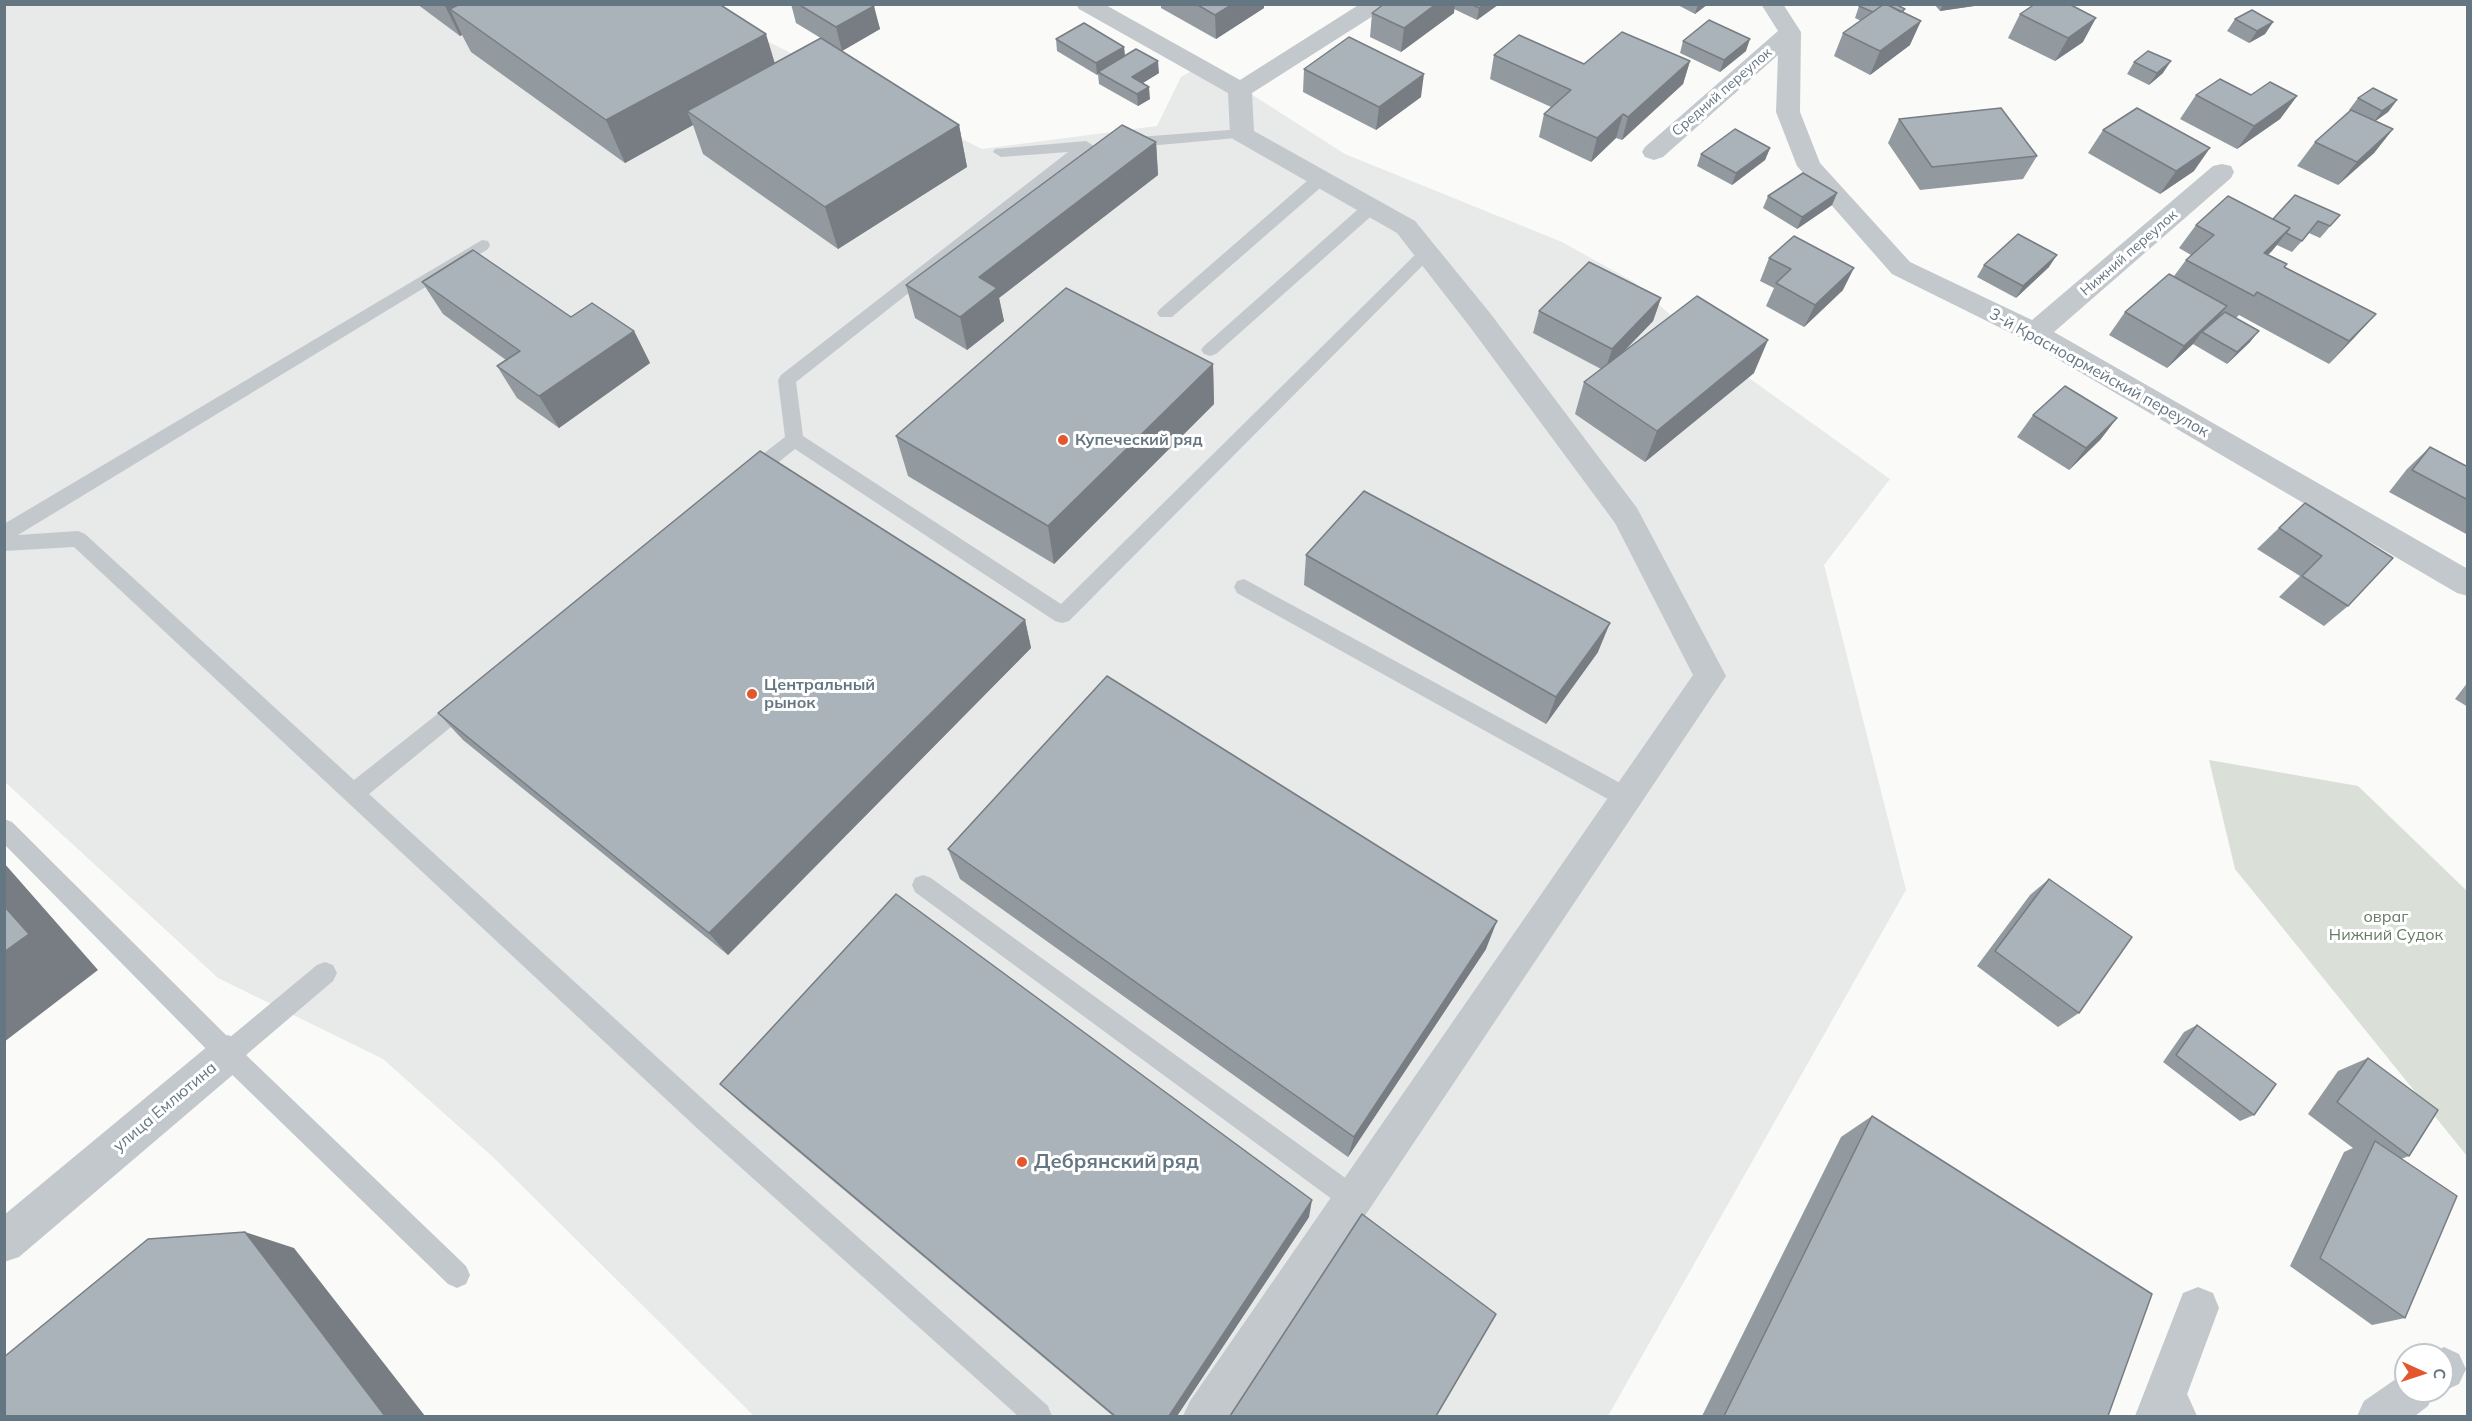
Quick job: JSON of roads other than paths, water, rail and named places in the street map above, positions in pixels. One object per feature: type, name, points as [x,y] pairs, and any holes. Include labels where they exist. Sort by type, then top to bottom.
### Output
[{"type":"street","points":[[1087,4],[1240,90]]},
{"type":"street","points":[[1240,90],[1376,4]]},
{"type":"street","points":[[1772,4],[1790,32]]},
{"type":"street","name":"Средний переулок","points":[[1654,152],[1790,32]]},
{"type":"street","name":"3-й Красноармейский переулок","points":[[1790,32],[1788,112],[1809,166],[1901,268],[2035,333],[2468,584]]},
{"type":"street","points":[[1205,1416],[1710,676],[1626,516],[1480,320],[1427,253],[1406,227],[1242,134],[1240,90]]},
{"type":"street","name":"Нижний переулок","points":[[2035,333],[2222,172]]},
{"type":"street","name":"улица Емлютина","points":[[4,1242],[228,1054]]},
{"type":"street","points":[[2170,1406],[2198,1308]]},
{"type":"street","points":[[2379,1416],[2397,1403]]},
{"type":"lane","points":[[1001,152],[1242,134]]},
{"type":"lane","points":[[1097,145],[787,380],[794,439],[1062,615],[1427,253]]},
{"type":"lane","points":[[1166,313],[1321,178]]},
{"type":"lane","points":[[1210,351],[1371,207]]},
{"type":"lane","points":[[4,534],[482,244]]},
{"type":"lane","points":[[730,490],[794,439]]},
{"type":"lane","points":[[4,543],[78,539],[708,1121],[1038,1416]]},
{"type":"lane","points":[[1244,586],[1614,791]]},
{"type":"lane","points":[[354,793],[482,690]]},
{"type":"lane","points":[[4,829],[228,1054],[457,1275]]},
{"type":"lane","points":[[923,885],[1353,1199]]},
{"type":"lane","name":"улица Емлютина","points":[[228,1054],[325,973]]},
{"type":"place","name":"Купеческий ряд","points":[[1063,440]]},
{"type":"place","name":"Центральный рынок","points":[[752,694]]},
{"type":"place","name":"Дебрянский ряд","points":[[1022,1162]]},
{"type":"park label","name":"овраг Нижний Судок","points":[[2386,926]]}]
